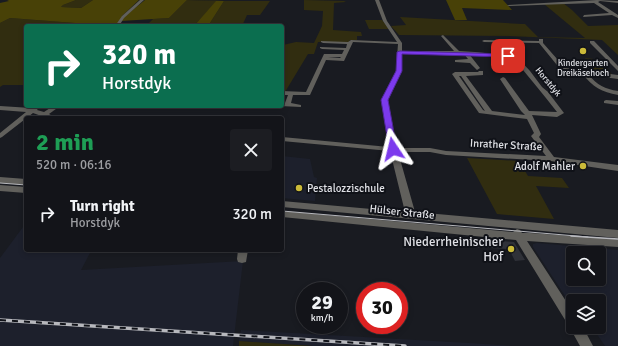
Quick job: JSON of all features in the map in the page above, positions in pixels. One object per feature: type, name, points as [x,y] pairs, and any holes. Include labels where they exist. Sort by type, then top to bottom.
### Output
[{"type":"street","points":[[118,24],[123,17],[142,0]]},
{"type":"street","points":[[377,0],[385,21],[400,43],[399,71],[385,100],[393,149]]},
{"type":"street","points":[[598,1],[618,18]]},
{"type":"street","points":[[509,5],[598,1],[618,2]]},
{"type":"street","points":[[589,11],[607,9],[618,11]]},
{"type":"street","points":[[584,16],[612,14]]},
{"type":"street","points":[[591,20],[618,18]]},
{"type":"street","points":[[443,36],[458,53]]},
{"type":"street","points":[[323,42],[349,43],[351,41],[400,43]]},
{"type":"street","points":[[484,41],[541,41],[563,69],[618,77]]},
{"type":"street","points":[[592,42],[618,69]]},
{"type":"street","points":[[284,93],[308,94],[326,55],[344,56],[349,43]]},
{"type":"street","points":[[322,48],[347,49]]},
{"type":"street","name":"Horstdyk","points":[[400,52],[466,53],[514,57],[546,93],[560,113],[557,115],[530,113],[528,116]]},
{"type":"street","points":[[466,53],[481,74],[454,75],[480,112],[528,116]]},
{"type":"street","points":[[457,61],[472,61]]},
{"type":"street","points":[[585,73],[592,83],[603,91],[618,93]]},
{"type":"street","points":[[458,74],[463,75],[490,113]]},
{"type":"street","points":[[503,79],[528,116],[538,134],[535,136],[539,144],[546,148],[551,158]]},
{"type":"street","points":[[466,92],[476,92]]},
{"type":"street","points":[[291,94],[285,105],[299,106]]},
{"type":"street","points":[[606,102],[618,103]]},
{"type":"street","points":[[0,108],[35,108],[47,116]]},
{"type":"street","points":[[25,116],[35,108]]},
{"type":"street","points":[[44,115],[54,108]]},
{"type":"street","points":[[0,136],[24,117]]},
{"type":"street","name":"Inrather Straße","points":[[284,139],[393,149],[430,150],[446,153],[551,158],[618,168]]},
{"type":"street","name":"Hülser Straße","points":[[393,149],[411,216]]},
{"type":"street","points":[[0,180],[24,182]]},
{"type":"street","points":[[0,188],[24,190]]},
{"type":"street","name":"Hülser Straße","points":[[284,204],[411,216],[513,223],[618,234]]},
{"type":"street","name":"Hülser Straße","points":[[284,214],[366,220],[519,236],[618,242]]},
{"type":"street","points":[[513,223],[519,236],[566,312]]},
{"type":"street","points":[[580,334],[587,346]]},
{"type":"shaded area","points":[[7,0],[76,0],[61,7],[81,8],[93,0],[139,0],[122,16],[124,17],[145,0],[187,0],[169,18],[121,21],[118,24],[77,24],[10,18],[0,23],[0,3],[9,1]]},
{"type":"shaded area","points":[[76,0],[93,0],[81,8],[61,7]]},
{"type":"shaded area","points":[[187,0],[217,1],[196,24],[148,24],[153,19],[169,18]]},
{"type":"shaded area","points":[[194,0],[224,1],[209,24],[196,24],[216,1]]},
{"type":"shaded area","points":[[304,0],[344,1],[346,2],[334,3],[333,30],[361,32],[362,36],[357,36],[357,40],[350,40],[348,43],[318,42],[314,54],[308,54],[284,92],[284,45],[296,42],[314,43],[322,26],[323,11],[304,10]]},
{"type":"shaded area","points":[[446,0],[503,0],[512,10],[462,8],[467,20],[455,20]]},
{"type":"shaded area","points":[[224,1],[270,1],[260,15],[247,15],[243,24],[209,24]]},
{"type":"shaded area","points":[[563,3],[588,26],[618,25],[618,55],[602,40],[509,36],[399,35],[391,26],[406,25],[400,17],[525,24],[538,37],[585,38],[544,4]]},
{"type":"shaded area","points":[[10,18],[78,24],[24,24],[24,85],[3,85],[0,87],[0,23]]},
{"type":"shaded area","points":[[365,20],[382,20],[390,29],[369,29]]},
{"type":"shaded area","points":[[585,58],[602,60],[612,75],[594,73]]},
{"type":"shaded area","name":"Pestalozzischule","points":[[284,156],[310,159],[314,177],[317,178],[315,201],[284,198]]},
{"type":"shaded area","points":[[467,158],[519,161],[528,176],[562,178],[569,188],[536,186],[554,219],[497,214]]},
{"type":"shaded area","points":[[24,226],[24,252],[90,253],[81,270],[243,261],[233,346],[0,346],[0,258]]},
{"type":"shaded area","points":[[537,243],[572,246],[566,246],[566,286],[606,286],[606,249],[618,250],[618,346],[605,346],[597,334],[606,334],[606,294],[566,294],[566,297],[533,247],[533,244]]},
{"type":"shaded area","points":[[241,330],[513,346],[313,346],[239,341]]},
{"type":"shaded area","points":[[239,341],[313,346],[239,346]]},
{"type":"building","name":"Niederrheinischer Hof","points":[[468,238],[514,242],[525,260],[515,261],[509,249],[471,247]]},
{"type":"tram line","points":[[0,183],[24,185]]},
{"type":"tram line","points":[[284,211],[588,237]]},
{"type":"tram line","points":[[571,236],[618,239]]},
{"type":"railway","points":[[0,320],[405,346]]},
{"type":"place","name":"Kindergarten Dreikäsehoch","points":[[583,51]]},
{"type":"place","name":"Adolf Mahler","points":[[583,166]]},
{"type":"place","name":"Pestalozzischule","points":[[299,188]]},
{"type":"place","name":"Niederrheinischer Hof","points":[[511,249]]},
{"type":"route","points":[[393,149],[385,100],[399,71],[400,52],[508,56]]}]
